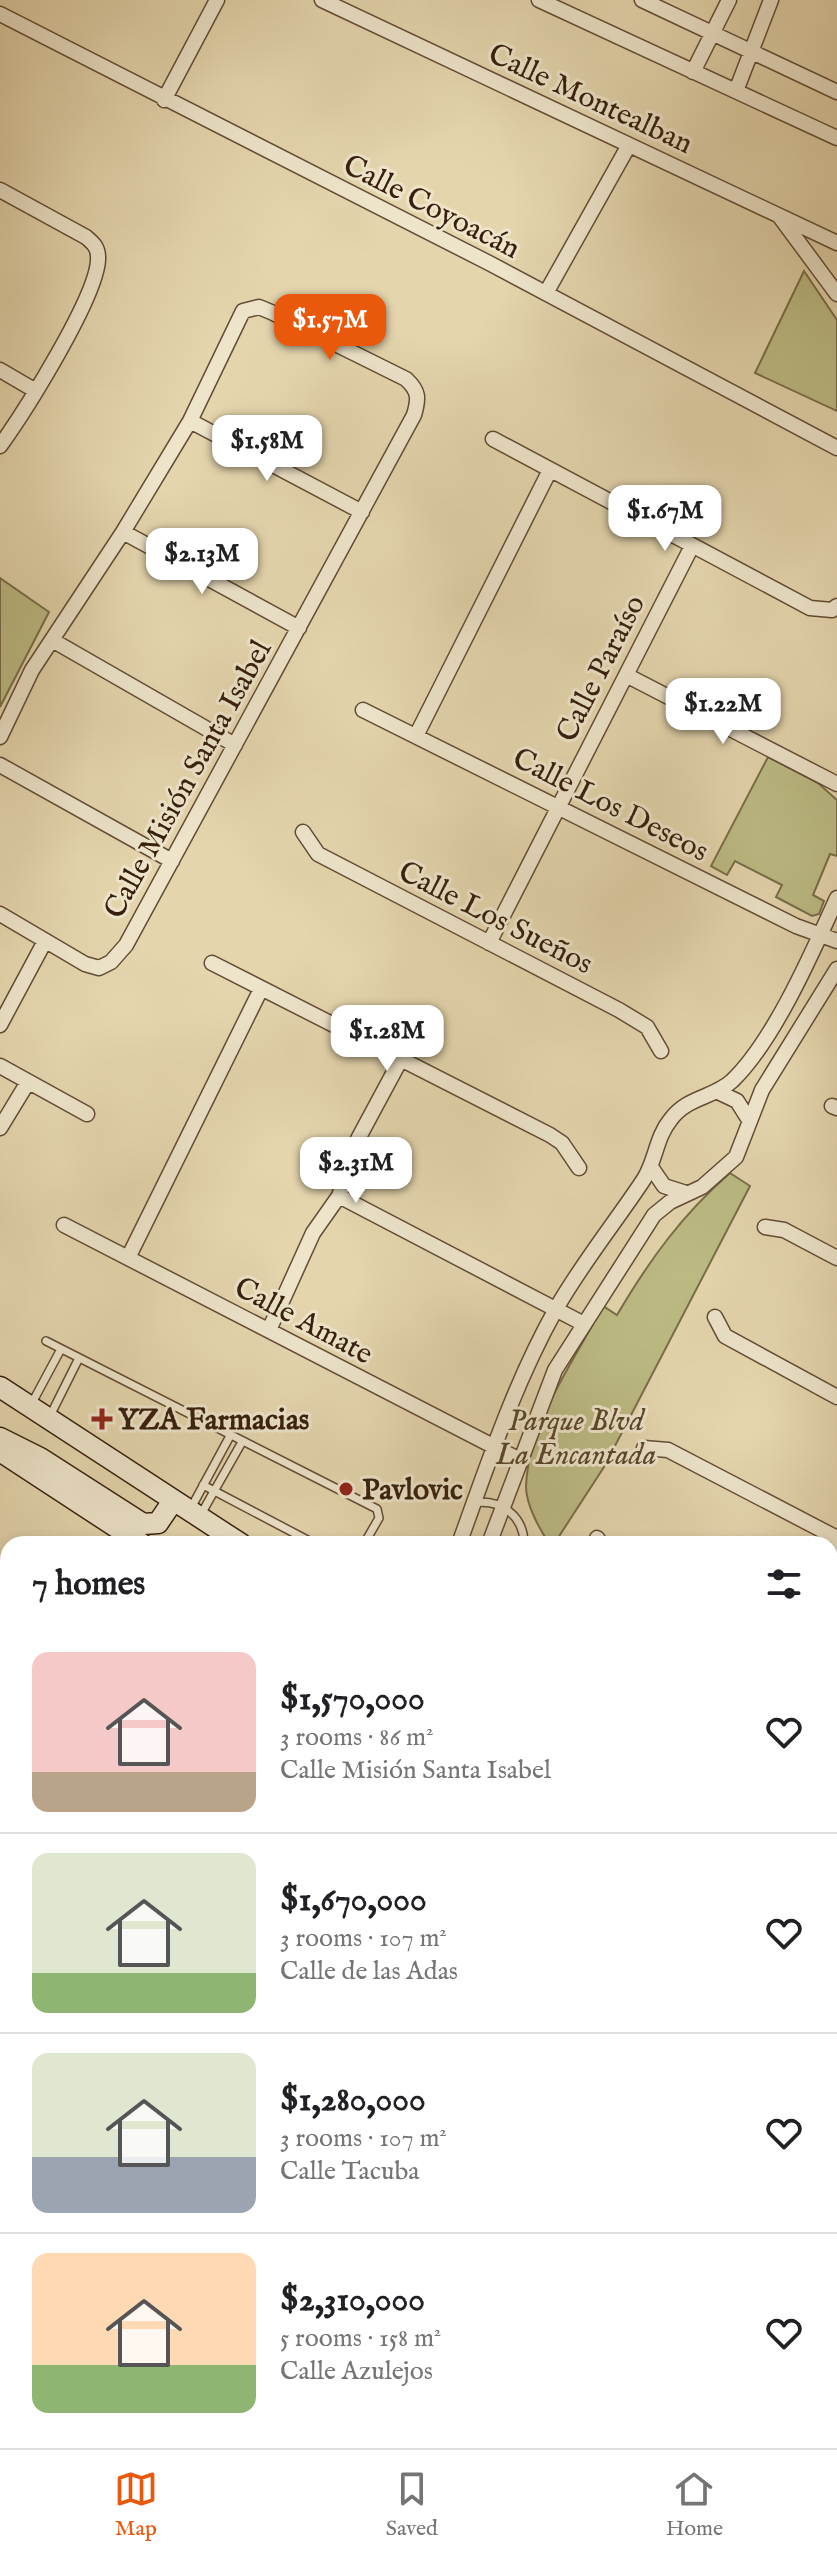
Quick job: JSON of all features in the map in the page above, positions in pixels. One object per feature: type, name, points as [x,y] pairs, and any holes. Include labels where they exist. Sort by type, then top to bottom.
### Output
[{"type":"main road","points":[[0,1387],[228,1536]]},
{"type":"main road","points":[[0,1438],[40,1458],[143,1524],[158,1523],[187,1510]]},
{"type":"main road","points":[[0,1451],[130,1536]]},
{"type":"street","points":[[164,100],[217,0]]},
{"type":"street","name":"Calle Montealban","points":[[322,0],[837,243]]},
{"type":"street","points":[[539,0],[837,138]]},
{"type":"street","points":[[642,0],[837,92]]},
{"type":"street","points":[[693,72],[729,0]]},
{"type":"street","points":[[736,91],[771,0]]},
{"type":"street","name":"Calle Coyoacán","points":[[0,14],[546,293],[837,448]]},
{"type":"street","points":[[546,293],[629,145]]},
{"type":"street","points":[[0,190],[86,237],[96,246],[99,258],[85,300],[36,391],[0,446]]},
{"type":"street","points":[[779,215],[837,294]]},
{"type":"street","name":"Calle Misión Santa Isabel","points":[[0,737],[19,694],[190,421],[235,322],[251,307],[271,312],[406,379],[417,389],[419,399],[414,415],[126,945],[107,966],[99,968],[85,964],[0,914]]},
{"type":"street","points":[[0,370],[36,391]]},
{"type":"street","points":[[190,421],[362,512]]},
{"type":"street","points":[[493,439],[810,608],[832,610],[837,606]]},
{"type":"street","points":[[416,736],[550,470]]},
{"type":"street","points":[[123,532],[299,628]]},
{"type":"street","name":"Calle Paraíso","points":[[489,943],[692,546]]},
{"type":"street","points":[[52,640],[235,745]]},
{"type":"street","points":[[626,675],[837,784]]},
{"type":"street","name":"Calle Los Deseos","points":[[363,710],[837,941]]},
{"type":"street","points":[[0,765],[172,861]]},
{"type":"street","name":"Calle Los Sueños","points":[[303,832],[318,854],[634,1019],[647,1027],[661,1051]]},
{"type":"street","points":[[462,1536],[529,1362],[556,1310],[609,1225],[651,1167],[660,1135],[671,1118],[696,1098],[716,1091],[731,1081],[770,1029],[821,935],[837,898]]},
{"type":"street","points":[[0,1025],[45,941]]},
{"type":"street","points":[[212,963],[550,1135],[562,1143],[579,1168]]},
{"type":"street","points":[[492,1536],[555,1370],[582,1323],[654,1215],[722,1172],[736,1157],[762,1090],[837,969]]},
{"type":"street","points":[[128,1258],[261,989]]},
{"type":"street","points":[[269,1330],[313,1233],[339,1196],[358,1139],[401,1059]]},
{"type":"street","points":[[0,1066],[87,1114]]},
{"type":"street","points":[[0,1128],[28,1082]]},
{"type":"street","points":[[716,1091],[737,1101],[749,1120]]},
{"type":"street","points":[[651,1167],[664,1186],[687,1193]]},
{"type":"street","points":[[339,1196],[582,1323]]},
{"type":"street","name":"Calle Amate","points":[[64,1225],[520,1460]]},
{"type":"street","points":[[765,1227],[784,1230],[837,1258]]},
{"type":"street","points":[[715,1317],[725,1336],[837,1397]]},
{"type":"street","points":[[644,1448],[668,1450],[833,1536]]},
{"type":"lane","points":[[46,1341],[377,1509],[380,1515],[368,1536]]},
{"type":"lane","points":[[30,1406],[61,1349]]},
{"type":"lane","points":[[49,1418],[79,1358]]},
{"type":"lane","points":[[187,1510],[230,1436]]},
{"type":"lane","points":[[187,1510],[214,1491],[242,1442]]},
{"type":"lane","points":[[203,1485],[300,1536]]},
{"type":"lane","points":[[474,1503],[502,1507],[516,1515],[522,1525],[523,1536]]},
{"type":"green space","points":[[804,271],[837,320],[837,411],[755,373]]},
{"type":"green space","points":[[0,578],[49,612],[0,707]]},
{"type":"green space","points":[[768,757],[818,783],[837,800],[837,856],[830,854],[813,895],[824,901],[819,914],[812,916],[776,897],[782,885],[735,861],[727,875],[711,866]]},
{"type":"green space","name":"Parque Blvd La Encantada","points":[[730,1173],[750,1186],[604,1467],[559,1536],[545,1536],[534,1517],[526,1487],[535,1439],[554,1393],[603,1306],[617,1315],[668,1239]]},
{"type":"place","name":"YZA Farmacias","points":[[102,1419]]},
{"type":"place","name":"Pavlovic","points":[[346,1489]]}]
